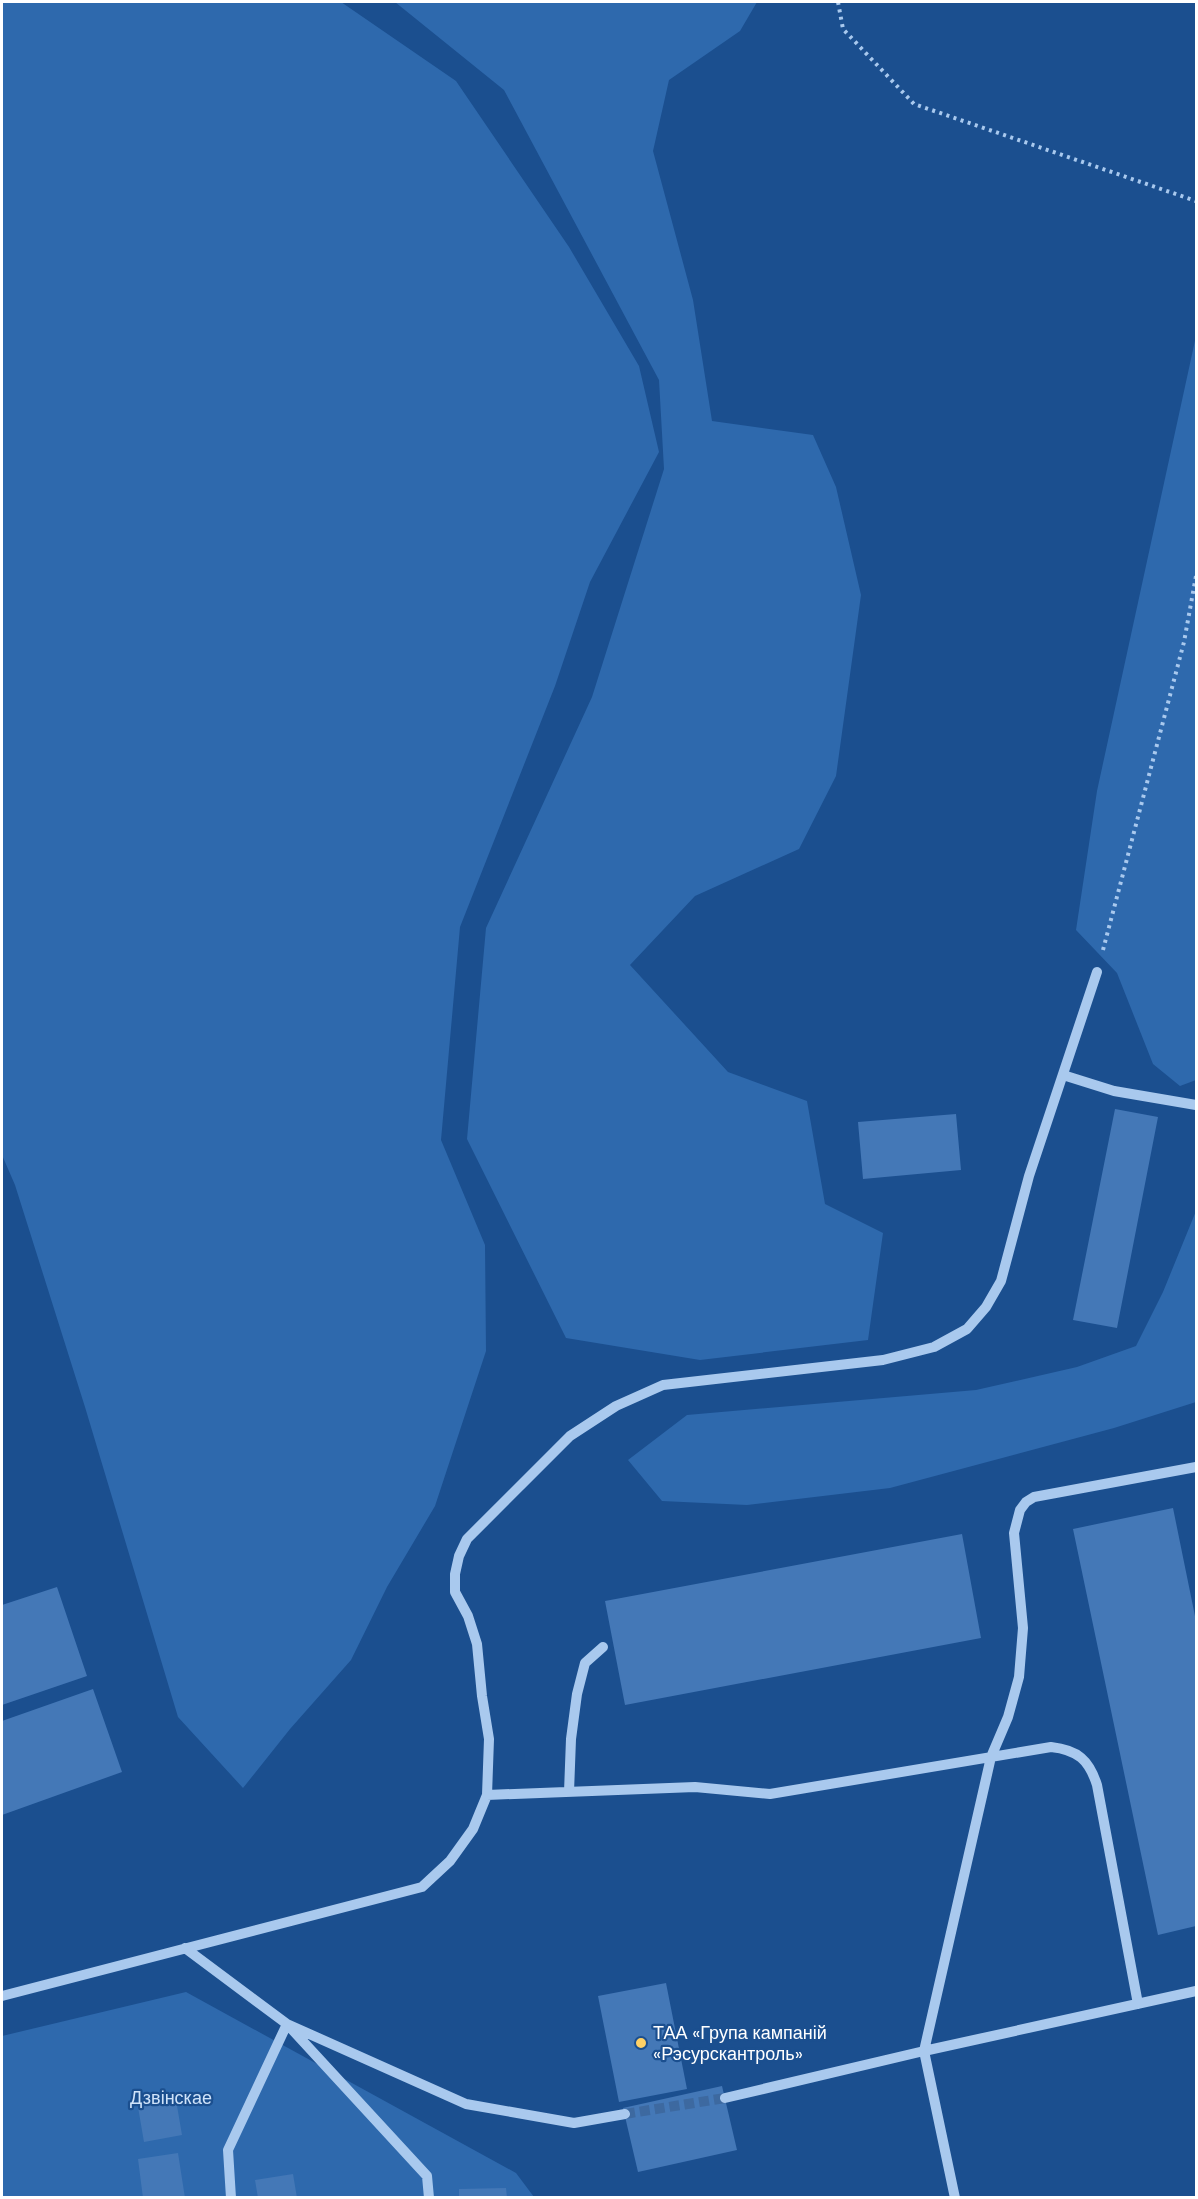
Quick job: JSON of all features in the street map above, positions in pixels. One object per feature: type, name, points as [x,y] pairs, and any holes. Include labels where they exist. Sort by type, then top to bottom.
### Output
[{"type":"street","points":[[2,1996],[422,1887],[450,1862],[472,1829],[487,1795],[489,1739],[477,1644],[468,1616],[455,1592],[454,1574],[467,1539],[570,1436],[616,1406],[663,1385],[883,1360],[934,1347],[967,1329],[986,1307],[1001,1281],[1029,1176],[1097,972]]},
{"type":"street","points":[[1063,1075],[1114,1091],[1197,1105]]},
{"type":"street","points":[[955,2198],[924,2051],[991,1757],[1008,1717],[1019,1677],[1023,1628],[1014,1533],[1020,1510],[1026,1502],[1047,1494],[1197,1467]]},
{"type":"street","points":[[569,1792],[571,1739],[577,1694],[585,1663],[603,1647]]},
{"type":"street","points":[[487,1795],[695,1786],[770,1794],[991,1757],[1051,1748],[1062,1749],[1082,1758],[1091,1768],[1097,1785],[1138,2004]]},
{"type":"street","points":[[184,1948],[287,2024],[427,2176],[429,2198]]},
{"type":"street","points":[[725,2098],[924,2051],[1197,1991]]},
{"type":"street","points":[[287,2024],[466,2104],[574,2123],[625,2114]]},
{"type":"street","points":[[231,2198],[228,2150],[287,2024]]},
{"type":"path","points":[[838,2],[843,29],[915,104],[1197,201]]},
{"type":"path","points":[[1097,972],[1184,642],[1197,576]]},
{"type":"green space","points":[[2,2],[341,2],[456,81],[569,247],[639,366],[659,452],[590,582],[555,686],[460,927],[441,1140],[485,1245],[486,1351],[435,1506],[387,1587],[351,1660],[290,1729],[243,1788],[178,1717],[85,1407],[15,1185],[2,1155]]},
{"type":"green space","points":[[395,2],[757,2],[740,31],[669,80],[653,151],[693,300],[712,421],[813,435],[836,487],[861,595],[836,776],[799,849],[695,896],[630,965],[728,1072],[807,1101],[825,1204],[883,1233],[868,1340],[700,1360],[566,1338],[467,1139],[486,928],[592,697],[664,469],[659,380],[504,90]]},
{"type":"green space","points":[[1196,336],[1196,1080],[1180,1086],[1153,1064],[1117,973],[1076,930],[1097,791]]},
{"type":"green space","points":[[1196,1211],[1196,1402],[1114,1428],[890,1488],[747,1505],[662,1501],[628,1460],[687,1415],[976,1390],[1077,1367],[1136,1346],[1163,1292]]},
{"type":"green space","name":"Дзвінскае","points":[[186,1992],[516,2173],[534,2197],[2,2197],[2,2036]]},
{"type":"building","points":[[1115,1109],[1158,1117],[1117,1328],[1073,1320]]},
{"type":"building","points":[[956,1114],[961,1170],[863,1179],[858,1122]]},
{"type":"building","points":[[1173,1508],[1196,1621],[1196,1926],[1158,1935],[1073,1529]]},
{"type":"building","points":[[962,1534],[981,1638],[625,1705],[605,1601]]},
{"type":"building","points":[[57,1587],[87,1676],[2,1705],[2,1605]]},
{"type":"building","points":[[93,1689],[122,1772],[2,1815],[2,1721]]},
{"type":"building","points":[[666,1983],[687,2089],[619,2102],[598,1996]]},
{"type":"building","points":[[722,2086],[737,2150],[638,2172],[623,2108]]},
{"type":"building","points":[[176,2100],[182,2135],[144,2142],[138,2107]]},
{"type":"building","points":[[178,2153],[185,2198],[143,2198],[138,2159]]},
{"type":"building","points":[[293,2174],[297,2198],[258,2198],[255,2180]]},
{"type":"building","points":[[506,2188],[507,2198],[459,2198],[459,2189]]},
{"type":"tunnel","points":[[625,2114],[725,2098]]},
{"type":"place","name":"ТАА «Група кампаній «Рэсурскантроль»","points":[[641,2043]]}]
